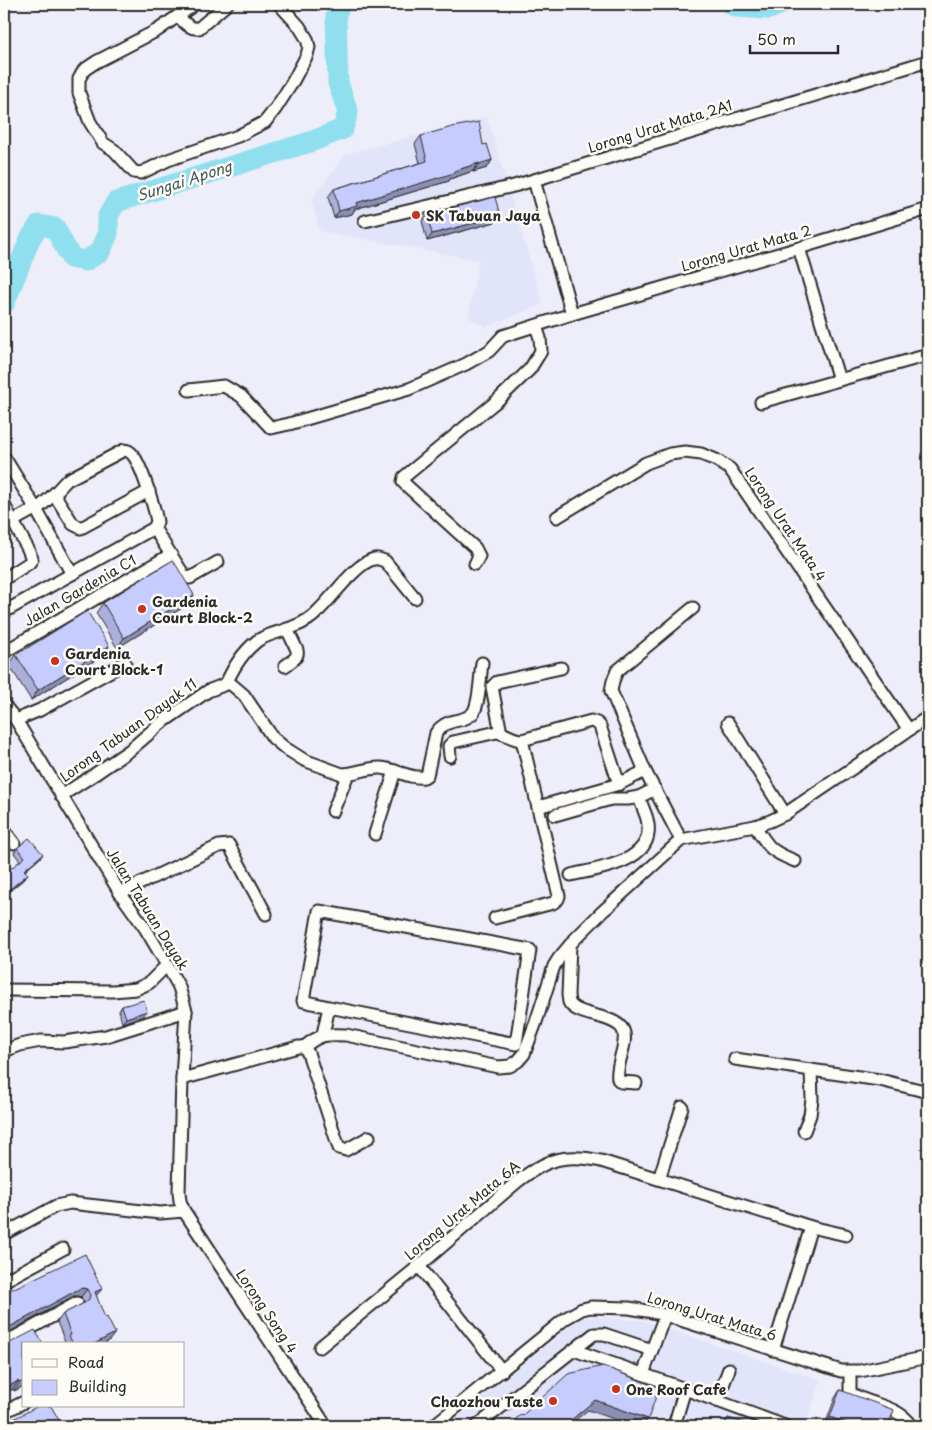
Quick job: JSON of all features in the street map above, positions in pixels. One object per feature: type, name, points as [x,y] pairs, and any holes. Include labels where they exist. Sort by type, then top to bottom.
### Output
[{"type":"street","points":[[195,4],[158,30],[96,62],[84,70],[79,78],[79,93],[90,122],[103,143],[114,150],[134,172],[141,173],[168,160],[238,136],[265,122],[292,83],[307,55],[309,47],[307,39],[299,26],[279,4]]},
{"type":"street","points":[[178,16],[190,28],[199,28],[227,4]]},
{"type":"street","name":"Lorong Urat Mata 2A1","points":[[365,221],[514,186],[928,61]]},
{"type":"street","points":[[534,180],[572,314]]},
{"type":"street","name":"Lorong Urat Mata 2","points":[[190,390],[224,386],[241,396],[270,428],[289,424],[409,389],[466,364],[489,350],[503,336],[928,209]]},
{"type":"street","points":[[799,248],[839,380]]},
{"type":"street","points":[[475,564],[479,556],[475,548],[406,485],[404,477],[498,400],[530,369],[541,351],[540,338],[536,326]]},
{"type":"street","points":[[761,402],[928,355]]},
{"type":"street","points":[[4,612],[154,528],[157,522],[149,491],[135,456],[124,450],[67,480],[36,509],[8,523]]},
{"type":"street","name":"Lorong Urat Mata 4","points":[[557,517],[646,463],[670,454],[685,452],[700,454],[716,460],[730,469],[909,730]]},
{"type":"street","points":[[4,457],[36,509],[72,574]]},
{"type":"street","points":[[54,494],[73,524],[81,528],[149,491]]},
{"type":"street","points":[[4,505],[8,523],[28,549],[32,559],[29,563],[4,579]]},
{"type":"street","points":[[154,528],[185,577],[190,578],[218,562]]},
{"type":"street","name":"Jalan Gardenia C1","points":[[4,652],[170,555]]},
{"type":"street","points":[[415,598],[385,561],[373,559],[360,567],[317,612],[295,626],[258,641],[232,668],[226,684],[231,684],[244,694],[274,738],[285,748],[304,760],[342,774],[378,768],[424,778],[427,775],[436,733],[439,728],[472,714],[476,706],[482,663]]},
{"type":"street","points":[[682,840],[645,771],[611,691],[616,671],[693,608]]},
{"type":"street","points":[[285,666],[298,654],[298,650],[287,629]]},
{"type":"street","points":[[16,720],[40,710],[125,663]]},
{"type":"street","points":[[501,733],[492,687],[494,684],[561,668]]},
{"type":"street","name":"Lorong Tabuan Dayak 11","points":[[61,796],[130,750],[160,724],[208,691],[226,684]]},
{"type":"street","name":"Jalan Tabuan Dayak","points":[[4,705],[16,720],[120,893],[145,928],[179,987],[186,1011],[179,1192],[184,1211]]},
{"type":"street","points":[[304,1048],[315,1038],[323,1034],[346,1035],[498,1067],[510,1066],[524,1054],[558,958],[601,913],[682,840],[756,826],[785,814],[928,717]]},
{"type":"street","points":[[450,756],[449,746],[454,742],[497,732],[515,740],[522,740],[594,721],[600,726],[619,784]]},
{"type":"street","points":[[728,723],[785,814]]},
{"type":"street","points":[[495,918],[556,902],[559,896],[522,740]]},
{"type":"street","points":[[375,834],[395,771]]},
{"type":"street","points":[[538,807],[619,784],[645,771]]},
{"type":"street","points":[[334,811],[348,774]]},
{"type":"street","points":[[555,815],[611,799],[639,797],[655,789]]},
{"type":"street","points":[[571,875],[622,862],[630,858],[644,845],[648,834],[647,820],[639,797]]},
{"type":"street","points":[[756,826],[768,847],[778,854],[795,861]]},
{"type":"street","points":[[4,830],[14,843]]},
{"type":"street","points":[[120,893],[219,846],[229,845],[266,914]]},
{"type":"street","points":[[319,911],[530,950],[516,1044],[329,1007],[303,1001],[319,911]]},
{"type":"street","points":[[570,945],[569,1002],[572,1007],[578,1010],[620,1025],[624,1031],[624,1038],[618,1079],[621,1082],[636,1083]]},
{"type":"street","points":[[4,990],[113,991],[136,989],[148,983],[167,965]]},
{"type":"street","points":[[323,1034],[329,1007]]},
{"type":"street","points":[[4,1051],[20,1045],[41,1041],[64,1042],[106,1036],[186,1011]]},
{"type":"street","points":[[182,1079],[298,1047],[304,1048],[308,1053],[339,1148],[346,1150],[369,1137]]},
{"type":"street","points":[[735,1059],[880,1080],[928,1092]]},
{"type":"street","points":[[804,1131],[810,1115],[812,1099],[811,1070]]},
{"type":"street","points":[[659,1179],[682,1108]]},
{"type":"street","name":"Lorong Urat Mata 6A","points":[[320,1347],[419,1266],[518,1181],[534,1169],[558,1159],[583,1157],[600,1160],[811,1227],[846,1235]]},
{"type":"street","points":[[4,1234],[56,1206],[70,1203],[160,1212],[184,1211]]},
{"type":"street","name":"Lorong Song 4","points":[[184,1211],[326,1426]]},
{"type":"street","points":[[773,1350],[811,1227]]},
{"type":"street","points":[[4,1281],[63,1249]]},
{"type":"street","points":[[419,1266],[502,1371]]},
{"type":"street","points":[[4,1343],[77,1303]]},
{"type":"street","name":"Lorong Urat Mata 6","points":[[433,1426],[554,1328],[574,1313],[591,1307],[629,1308],[665,1316],[832,1369],[850,1372],[928,1357]]},
{"type":"street","points":[[643,1374],[665,1316]]},
{"type":"street","points":[[477,1426],[591,1336],[599,1333],[652,1350]]},
{"type":"street","points":[[574,1350],[717,1401],[762,1422],[785,1426]]},
{"type":"street","points":[[717,1401],[729,1368]]},
{"type":"street","points":[[850,1372],[850,1391],[852,1394],[897,1412],[907,1419],[912,1426]]},
{"type":"street","points":[[674,1426],[685,1389]]},
{"type":"street","points":[[4,1412],[22,1403]]},
{"type":"shaded area","name":"SK Tabuan Jaya","points":[[487,117],[543,304],[485,327],[468,317],[479,260],[320,231],[311,200],[346,154]]},
{"type":"shaded area","points":[[583,1316],[644,1321],[821,1380],[806,1425],[808,1426],[446,1426]]},
{"type":"building","points":[[479,122],[483,145],[487,144],[492,160],[356,203],[357,206],[339,211],[334,189],[427,161],[421,136]]},
{"type":"building","points":[[495,197],[500,216],[432,234],[427,214]]},
{"type":"building","name":"Gardenia Court Block-2","points":[[173,560],[194,595],[124,638],[103,603]]},
{"type":"building","name":"Gardenia Court Block-1","points":[[87,611],[109,646],[38,690],[16,655]]},
{"type":"building","points":[[29,838],[43,854],[24,870],[28,874],[10,889],[4,882],[4,874],[25,857],[17,848]]},
{"type":"building","points":[[144,1000],[147,1011],[126,1018],[122,1006]]},
{"type":"building","points":[[85,1254],[102,1289],[95,1292],[105,1318],[107,1317],[115,1333],[98,1342],[72,1342],[63,1314],[89,1299],[90,1295],[87,1289],[83,1288],[4,1331],[4,1293]]},
{"type":"building","points":[[35,1330],[42,1342],[22,1342],[22,1382],[19,1383],[18,1381],[4,1389],[4,1340],[10,1343]]},
{"type":"building","points":[[603,1366],[659,1388],[648,1419],[595,1400],[564,1426],[507,1426],[523,1415],[568,1374]]},
{"type":"building","points":[[840,1390],[894,1410],[888,1426],[855,1426],[830,1417]]},
{"type":"building","points":[[34,1408],[52,1408],[61,1424],[56,1426],[4,1426],[4,1424]]},
{"type":"building","points":[[728,1418],[753,1426],[724,1426]]},
{"type":"waterway","name":"Sungai Apong","points":[[4,304],[30,239],[39,225],[55,228],[71,258],[85,261],[100,252],[108,234],[108,216],[116,202],[313,141],[343,129],[348,112],[338,83],[336,15],[340,4]]},
{"type":"waterway","name":"Sungai Apong","points":[[731,4],[737,7],[769,9],[781,4]]},
{"type":"place","name":"SK Tabuan Jaya","points":[[416,215]]},
{"type":"place","name":"Gardenia Court Block-2","points":[[142,609]]},
{"type":"place","name":"Gardenia Court Block-1","points":[[55,661]]},
{"type":"place","name":"One Roof Cafe","points":[[616,1389]]},
{"type":"place","name":"Chaozhou Taste","points":[[553,1401]]}]
